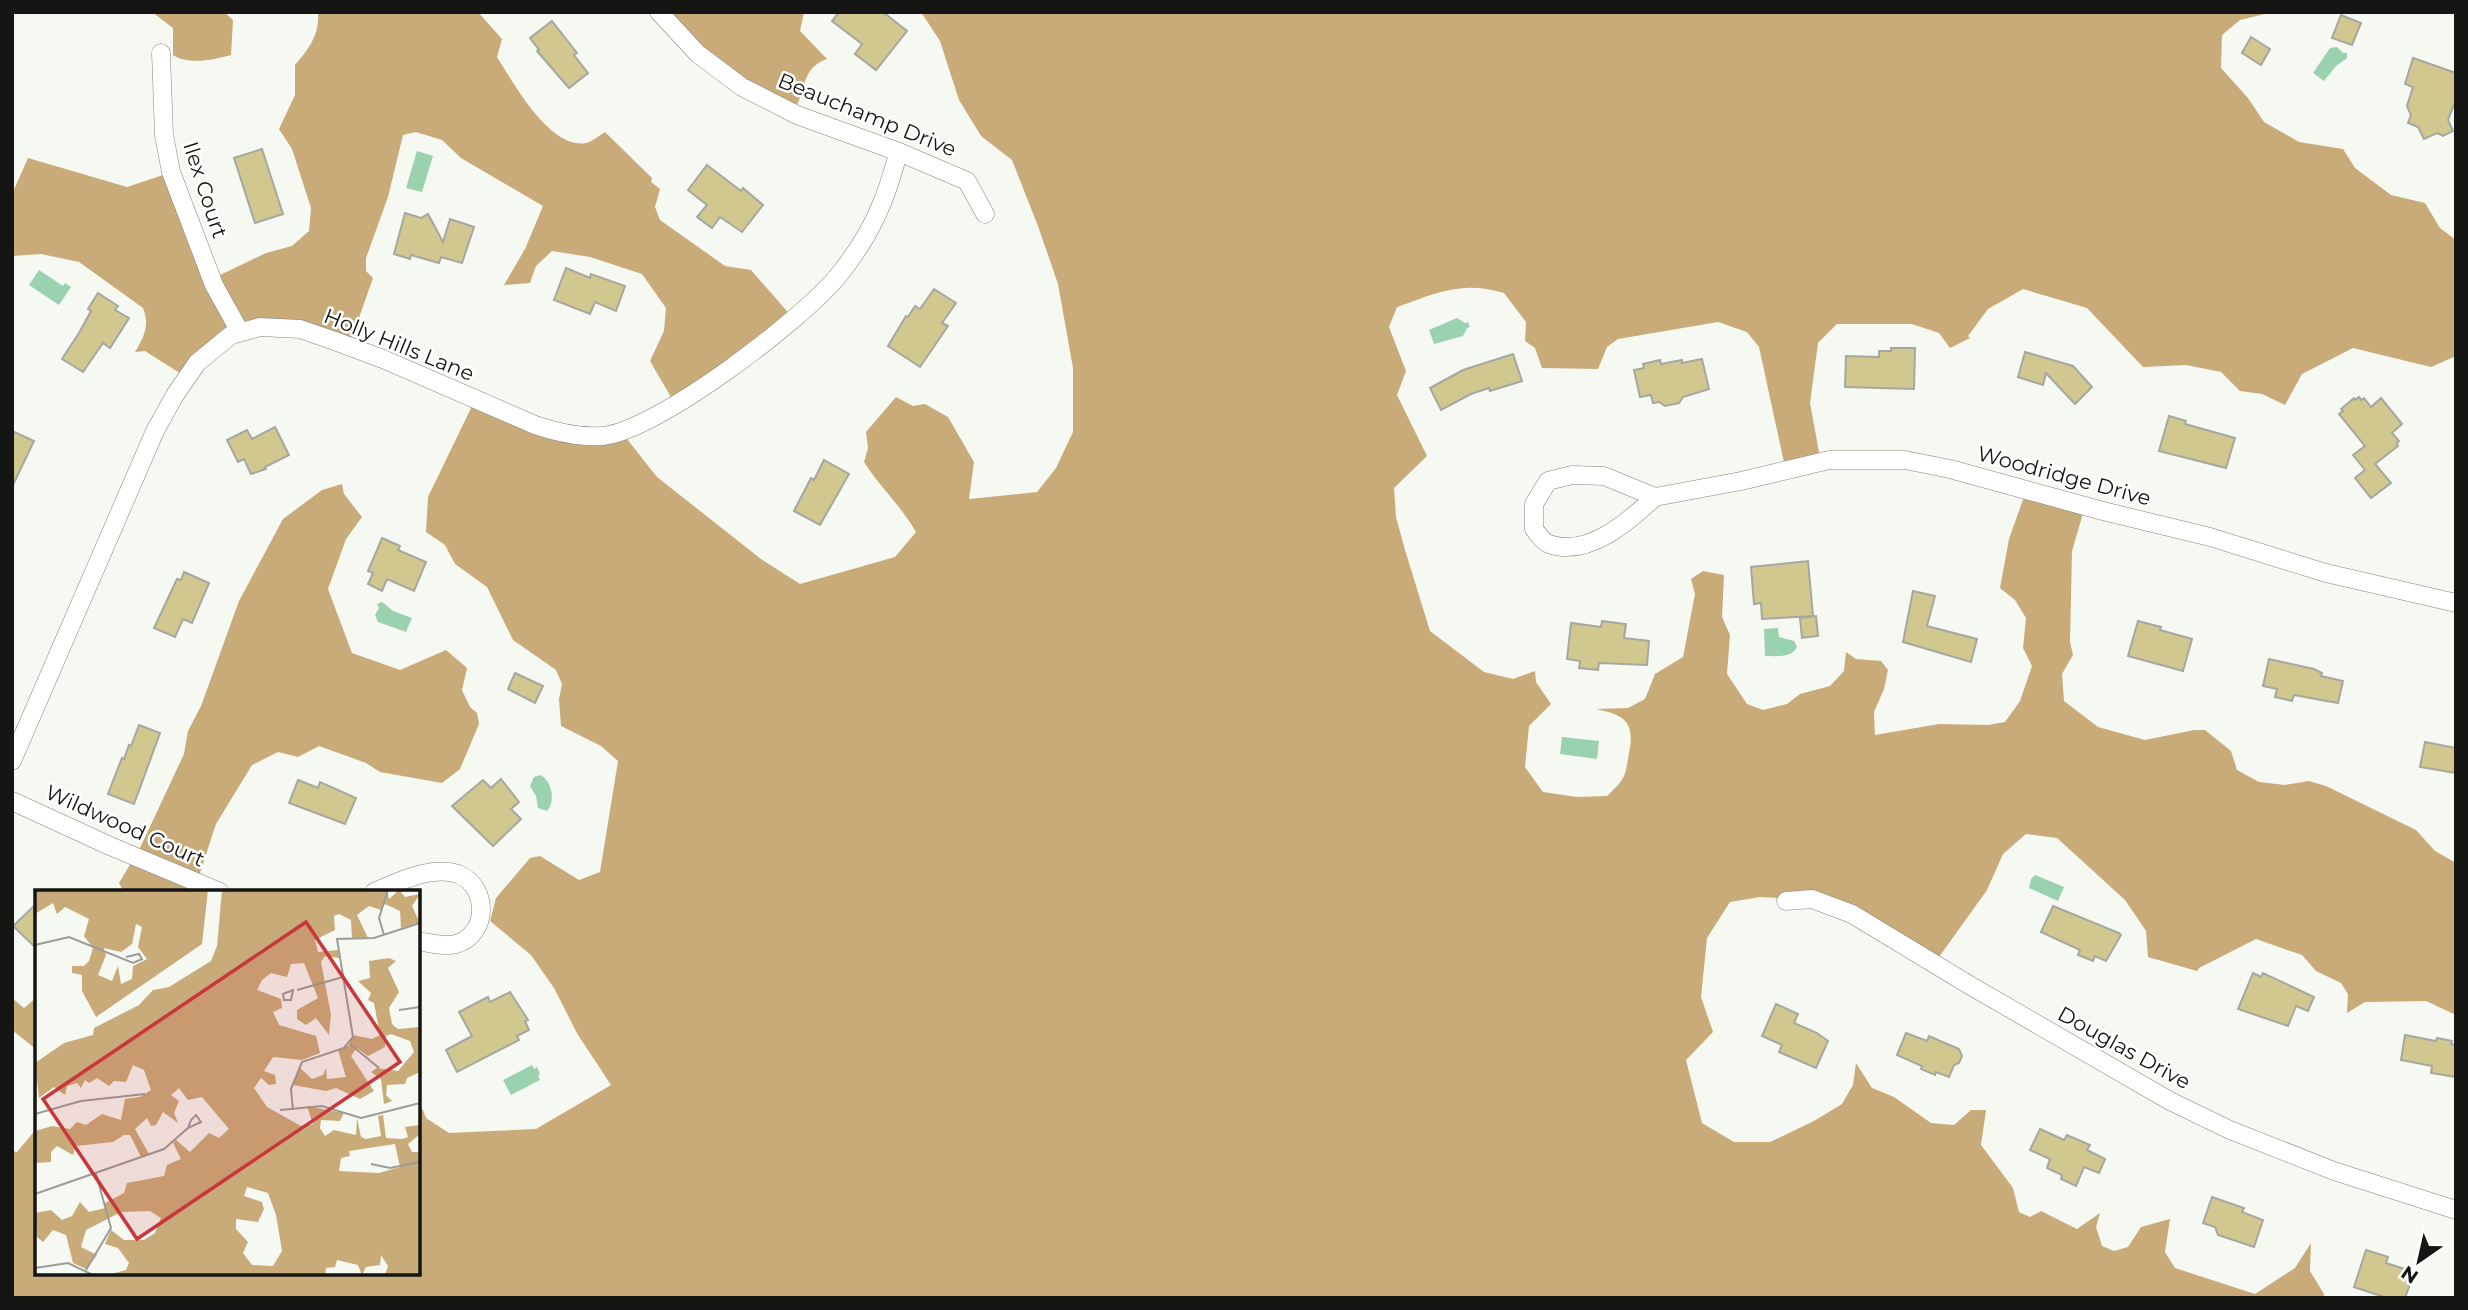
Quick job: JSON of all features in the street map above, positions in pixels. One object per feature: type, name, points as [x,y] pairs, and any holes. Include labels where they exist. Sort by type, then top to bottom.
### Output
[{"type":"street","name":"Beauchamp Drive","points":[[659,12],[698,54],[742,86],[797,115],[899,152],[967,181],[985,214]]},
{"type":"street","name":"Ilex Court","points":[[161,53],[164,135],[171,172],[214,285],[240,332]]},
{"type":"street","name":"Holly Hills Lane","points":[[12,761],[155,431],[197,363],[231,335],[260,327],[300,329],[383,359],[535,425],[560,433],[603,436],[632,428],[682,401],[743,359],[820,297],[839,275],[877,213],[899,152]]},
{"type":"street","name":"Woodridge Drive","points":[[1655,496],[1741,481],[1829,460],[1905,460],[1950,469],[2210,537],[2326,573],[2454,598]]},
{"type":"street","points":[[1572,475],[1604,476],[1655,496],[1634,516],[1605,536],[1572,548],[1547,544],[1534,529],[1534,504],[1548,481],[1572,475]]},
{"type":"street","name":"Wildwood Court","points":[[12,801],[215,890]]},
{"type":"street","points":[[379,890],[434,872],[457,874],[472,884],[482,903],[481,921],[472,934],[456,944],[438,945],[420,941]]},
{"type":"street","name":"Douglas Drive","points":[[1786,901],[1812,899],[1852,914],[2094,1058],[2170,1101],[2230,1130],[2334,1171],[2456,1210]]},
{"type":"shaded area","points":[[152,12],[224,12],[233,20],[231,55],[193,61],[173,55],[173,28]]},
{"type":"shaded area","points":[[318,12],[478,12],[502,39],[497,57],[523,97],[546,125],[572,142],[586,143],[605,132],[660,189],[655,207],[660,220],[725,266],[751,270],[792,317],[675,404],[650,361],[664,331],[666,308],[642,274],[590,257],[552,251],[536,266],[530,283],[504,285],[525,249],[543,206],[461,158],[442,140],[416,132],[403,135],[388,197],[366,258],[366,271],[373,278],[349,346],[303,333],[239,333],[186,377],[145,351],[135,352],[145,331],[143,308],[79,262],[41,254],[12,256],[12,194],[28,158],[127,187],[172,172],[220,275],[266,253],[292,246],[309,231],[311,208],[292,149],[279,129],[295,95],[295,65],[312,41]]},
{"type":"shaded area","points":[[656,12],[804,12],[800,31],[827,59],[818,63],[808,75],[792,114]]},
{"type":"shaded area","points":[[921,12],[2273,12],[2240,20],[2222,35],[2221,68],[2248,98],[2264,122],[2299,142],[2343,149],[2355,168],[2391,195],[2425,203],[2440,228],[2456,240],[2456,356],[2431,367],[2353,348],[2302,374],[2285,405],[2262,394],[2240,391],[2221,372],[2186,365],[2143,367],[2087,308],[2023,289],[1988,309],[1968,336],[1970,338],[1950,348],[1939,333],[1912,324],[1837,324],[1818,343],[1810,403],[1821,463],[1785,467],[1759,347],[1747,332],[1718,322],[1618,339],[1607,347],[1598,369],[1542,368],[1535,348],[1525,341],[1526,322],[1504,293],[1489,289],[1462,288],[1437,293],[1397,307],[1389,327],[1406,371],[1397,395],[1427,456],[1394,488],[1396,517],[1430,631],[1484,672],[1513,679],[1535,671],[1536,682],[1551,704],[1529,726],[1525,767],[1543,792],[1577,797],[1607,796],[1623,778],[1631,743],[1629,727],[1615,714],[1596,709],[1628,708],[1645,699],[1655,674],[1683,657],[1695,594],[1691,579],[1703,571],[1724,575],[1722,617],[1730,635],[1727,674],[1747,704],[1763,710],[1787,704],[1800,694],[1830,686],[1844,671],[1846,652],[1856,659],[1881,661],[1888,670],[1884,689],[1874,712],[1875,735],[1939,724],[1988,725],[2005,722],[2020,701],[2032,666],[2023,648],[2026,618],[2015,600],[2000,588],[2009,539],[2025,494],[2084,510],[2072,551],[2070,642],[2073,655],[2062,674],[2064,701],[2098,727],[2145,740],[2205,730],[2231,751],[2237,770],[2259,782],[2285,785],[2309,781],[2326,786],[2416,830],[2435,851],[2456,863],[2456,1015],[2426,1001],[2365,1002],[2347,1013],[2348,994],[2341,983],[2316,971],[2302,955],[2256,939],[2197,971],[2148,957],[2146,931],[2125,900],[2057,838],[2026,834],[2003,854],[1987,890],[1939,957],[1832,901],[1760,897],[1730,902],[1707,938],[1701,997],[1713,1032],[1686,1060],[1702,1123],[1734,1142],[1770,1142],[1842,1104],[1853,1085],[1856,1063],[1872,1088],[1894,1097],[1931,1123],[1954,1125],[1971,1110],[1986,1110],[1981,1145],[2013,1188],[2019,1212],[2030,1217],[2041,1211],[2077,1229],[2100,1213],[2096,1227],[2102,1246],[2114,1251],[2128,1247],[2141,1227],[2170,1219],[2165,1252],[2175,1268],[2255,1294],[2295,1268],[2311,1243],[2310,1271],[2324,1298],[12,1298],[12,1151],[17,1152],[35,1130],[35,1275],[420,1275],[420,1108],[426,1118],[449,1133],[536,1129],[611,1085],[578,1035],[554,988],[531,955],[490,921],[496,898],[530,858],[540,856],[579,880],[600,872],[618,761],[601,746],[561,726],[559,699],[562,684],[556,670],[513,640],[487,587],[455,564],[445,545],[426,532],[428,497],[473,404],[546,431],[623,434],[657,477],[761,559],[800,584],[895,557],[916,532],[864,462],[868,448],[866,432],[896,397],[913,406],[925,404],[948,417],[974,462],[969,499],[1037,492],[1056,468],[1073,432],[1073,368],[1058,284],[1012,160],[981,136],[959,100],[940,41]]},
{"type":"shaded area","points":[[2337,47],[2347,53],[2347,58],[2336,66],[2324,81],[2313,73],[2330,48]]},
{"type":"shaded area","points":[[417,151],[433,156],[422,192],[406,188]]},
{"type":"shaded area","points":[[39,270],[63,286],[65,283],[71,287],[59,305],[29,285]]},
{"type":"shaded area","points":[[1457,318],[1468,322],[1470,327],[1463,336],[1434,344],[1429,330]]},
{"type":"shaded area","points":[[342,484],[344,494],[362,517],[346,539],[328,589],[352,653],[400,670],[446,650],[467,668],[462,690],[470,707],[477,713],[479,724],[460,769],[442,783],[380,772],[366,763],[319,746],[298,757],[278,752],[252,765],[216,824],[197,882],[204,890],[123,890],[119,883],[140,848],[184,754],[188,731],[201,706],[239,601],[283,519],[322,490]]},
{"type":"shaded area","points":[[382,602],[393,611],[412,618],[406,632],[378,622],[375,615],[379,608],[377,604]]},
{"type":"shaded area","points":[[1778,628],[1779,637],[1794,641],[1797,647],[1788,655],[1765,656],[1764,629]]},
{"type":"shaded area","points":[[1562,737],[1599,741],[1597,759],[1560,754]]},
{"type":"shaded area","points":[[540,775],[550,786],[551,802],[547,811],[538,808],[536,796],[530,786],[534,777]]},
{"type":"shaded area","points":[[2035,875],[2064,887],[2058,901],[2029,888]]},
{"type":"shaded area","points":[[12,998],[24,1008],[35,999],[35,1048],[12,1030]]},
{"type":"shaded area","points":[[532,1065],[534,1069],[537,1067],[540,1080],[511,1095],[503,1080]]},
{"type":"building","points":[[839,12],[883,12],[907,31],[876,70],[855,54],[862,44],[832,21]]},
{"type":"building","points":[[2341,15],[2361,23],[2352,45],[2332,38]]},
{"type":"building","points":[[552,21],[577,53],[574,55],[588,73],[569,88],[537,51],[539,50],[530,38]]},
{"type":"building","points":[[2251,37],[2270,49],[2261,65],[2242,53]]},
{"type":"building","points":[[2413,58],[2456,73],[2456,99],[2448,120],[2453,131],[2443,136],[2437,133],[2424,139],[2418,127],[2408,123],[2411,115],[2407,106],[2413,87],[2405,84]]},
{"type":"building","points":[[262,149],[283,214],[255,223],[234,158]]},
{"type":"building","points":[[707,165],[741,191],[743,188],[763,205],[742,232],[720,217],[712,228],[697,217],[707,205],[688,190]]},
{"type":"building","points":[[405,213],[421,218],[428,214],[443,242],[450,219],[474,227],[462,263],[441,257],[439,263],[411,255],[410,259],[394,254]]},
{"type":"building","points":[[566,268],[590,278],[591,274],[625,286],[616,311],[595,302],[590,314],[554,300]]},
{"type":"building","points":[[934,289],[956,303],[942,323],[948,326],[920,367],[888,346],[906,316],[908,317],[915,306],[920,309]]},
{"type":"building","points":[[98,293],[118,306],[115,310],[129,318],[110,348],[103,343],[83,372],[62,359],[91,311],[88,309]]},
{"type":"building","points":[[1891,348],[1915,348],[1914,389],[1845,387],[1846,356],[1879,357],[1879,351],[1891,351]]},
{"type":"building","points":[[2025,352],[2073,366],[2092,387],[2075,404],[2046,373],[2043,385],[2018,377]]},
{"type":"building","points":[[1513,354],[1522,381],[1471,394],[1441,410],[1430,388],[1463,370]]},
{"type":"building","points":[[1702,359],[1709,389],[1683,397],[1679,403],[1665,406],[1659,402],[1653,403],[1651,395],[1640,397],[1634,370],[1644,368],[1643,364],[1660,360],[1661,364]]},
{"type":"building","points":[[2359,397],[2361,400],[2364,398],[2371,407],[2381,398],[2402,424],[2392,433],[2399,441],[2398,446],[2375,464],[2391,483],[2371,498],[2355,478],[2365,470],[2353,455],[2365,446],[2339,414],[2343,411],[2341,409]]},
{"type":"building","points":[[2169,416],[2186,421],[2185,424],[2235,438],[2226,468],[2159,451]]},
{"type":"building","points":[[275,427],[289,455],[265,467],[266,469],[251,474],[244,459],[238,462],[227,440],[247,430],[252,439]]},
{"type":"building","points":[[12,431],[34,441],[12,487]]},
{"type":"building","points":[[824,460],[849,474],[820,525],[794,511]]},
{"type":"building","points":[[382,538],[400,546],[398,550],[426,562],[414,591],[387,579],[382,591],[368,584],[373,573],[368,571]]},
{"type":"building","points":[[1808,561],[1813,616],[1762,619],[1761,603],[1754,604],[1751,567]]},
{"type":"building","points":[[184,572],[209,583],[192,623],[183,619],[175,637],[154,628],[177,579],[181,580]]},
{"type":"building","points":[[1913,591],[1935,596],[1927,626],[1977,639],[1971,662],[1903,642]]},
{"type":"building","points":[[1816,616],[1818,636],[1802,638],[1800,618]]},
{"type":"building","points":[[1602,621],[1626,624],[1624,638],[1649,641],[1647,665],[1599,663],[1598,670],[1579,668],[1580,661],[1567,659],[1571,623],[1601,627]]},
{"type":"building","points":[[2138,621],[2192,639],[2183,671],[2128,656]]},
{"type":"building","points":[[2269,659],[2314,669],[2322,673],[2321,676],[2343,681],[2338,703],[2294,695],[2292,701],[2275,697],[2277,689],[2263,686]]},
{"type":"building","points":[[515,673],[543,686],[535,703],[508,689]]},
{"type":"building","points":[[139,725],[160,733],[134,804],[108,794]]},
{"type":"building","points":[[2425,742],[2456,748],[2456,773],[2420,767]]},
{"type":"building","points":[[501,779],[519,802],[511,809],[521,819],[493,846],[452,806],[483,780],[491,788]]},
{"type":"building","points":[[298,780],[318,788],[320,782],[356,798],[345,824],[289,803]]},
{"type":"building","points":[[35,905],[35,947],[13,926]]},
{"type":"building","points":[[2053,906],[2121,935],[2106,961],[2095,956],[2093,961],[2078,955],[2080,950],[2041,932]]},
{"type":"building","points":[[2253,973],[2261,977],[2263,973],[2314,997],[2308,1011],[2296,1006],[2288,1026],[2238,1009]]},
{"type":"building","points":[[510,992],[528,1020],[525,1021],[529,1030],[517,1036],[519,1040],[457,1072],[446,1050],[472,1036],[459,1012],[488,997],[490,1002]]},
{"type":"building","points":[[1776,1004],[1798,1014],[1794,1023],[1828,1041],[1816,1068],[1779,1052],[1782,1045],[1762,1036]]},
{"type":"building","points":[[1906,1033],[1927,1041],[1929,1036],[1959,1049],[1962,1056],[1949,1077],[1936,1072],[1935,1075],[1897,1055]]},
{"type":"building","points":[[2405,1035],[2452,1041],[2451,1044],[2456,1045],[2456,1077],[2431,1073],[2432,1066],[2401,1060]]},
{"type":"building","points":[[2040,1129],[2064,1140],[2067,1135],[2090,1145],[2087,1150],[2105,1159],[2099,1173],[2084,1167],[2076,1186],[2061,1179],[2062,1175],[2047,1168],[2050,1159],[2030,1150]]},
{"type":"building","points":[[2212,1197],[2244,1208],[2242,1212],[2263,1220],[2254,1247],[2218,1235],[2215,1227],[2203,1223]]},
{"type":"building","points":[[2366,1250],[2388,1257],[2386,1263],[2414,1272],[2405,1298],[2387,1298],[2354,1287]]}]
